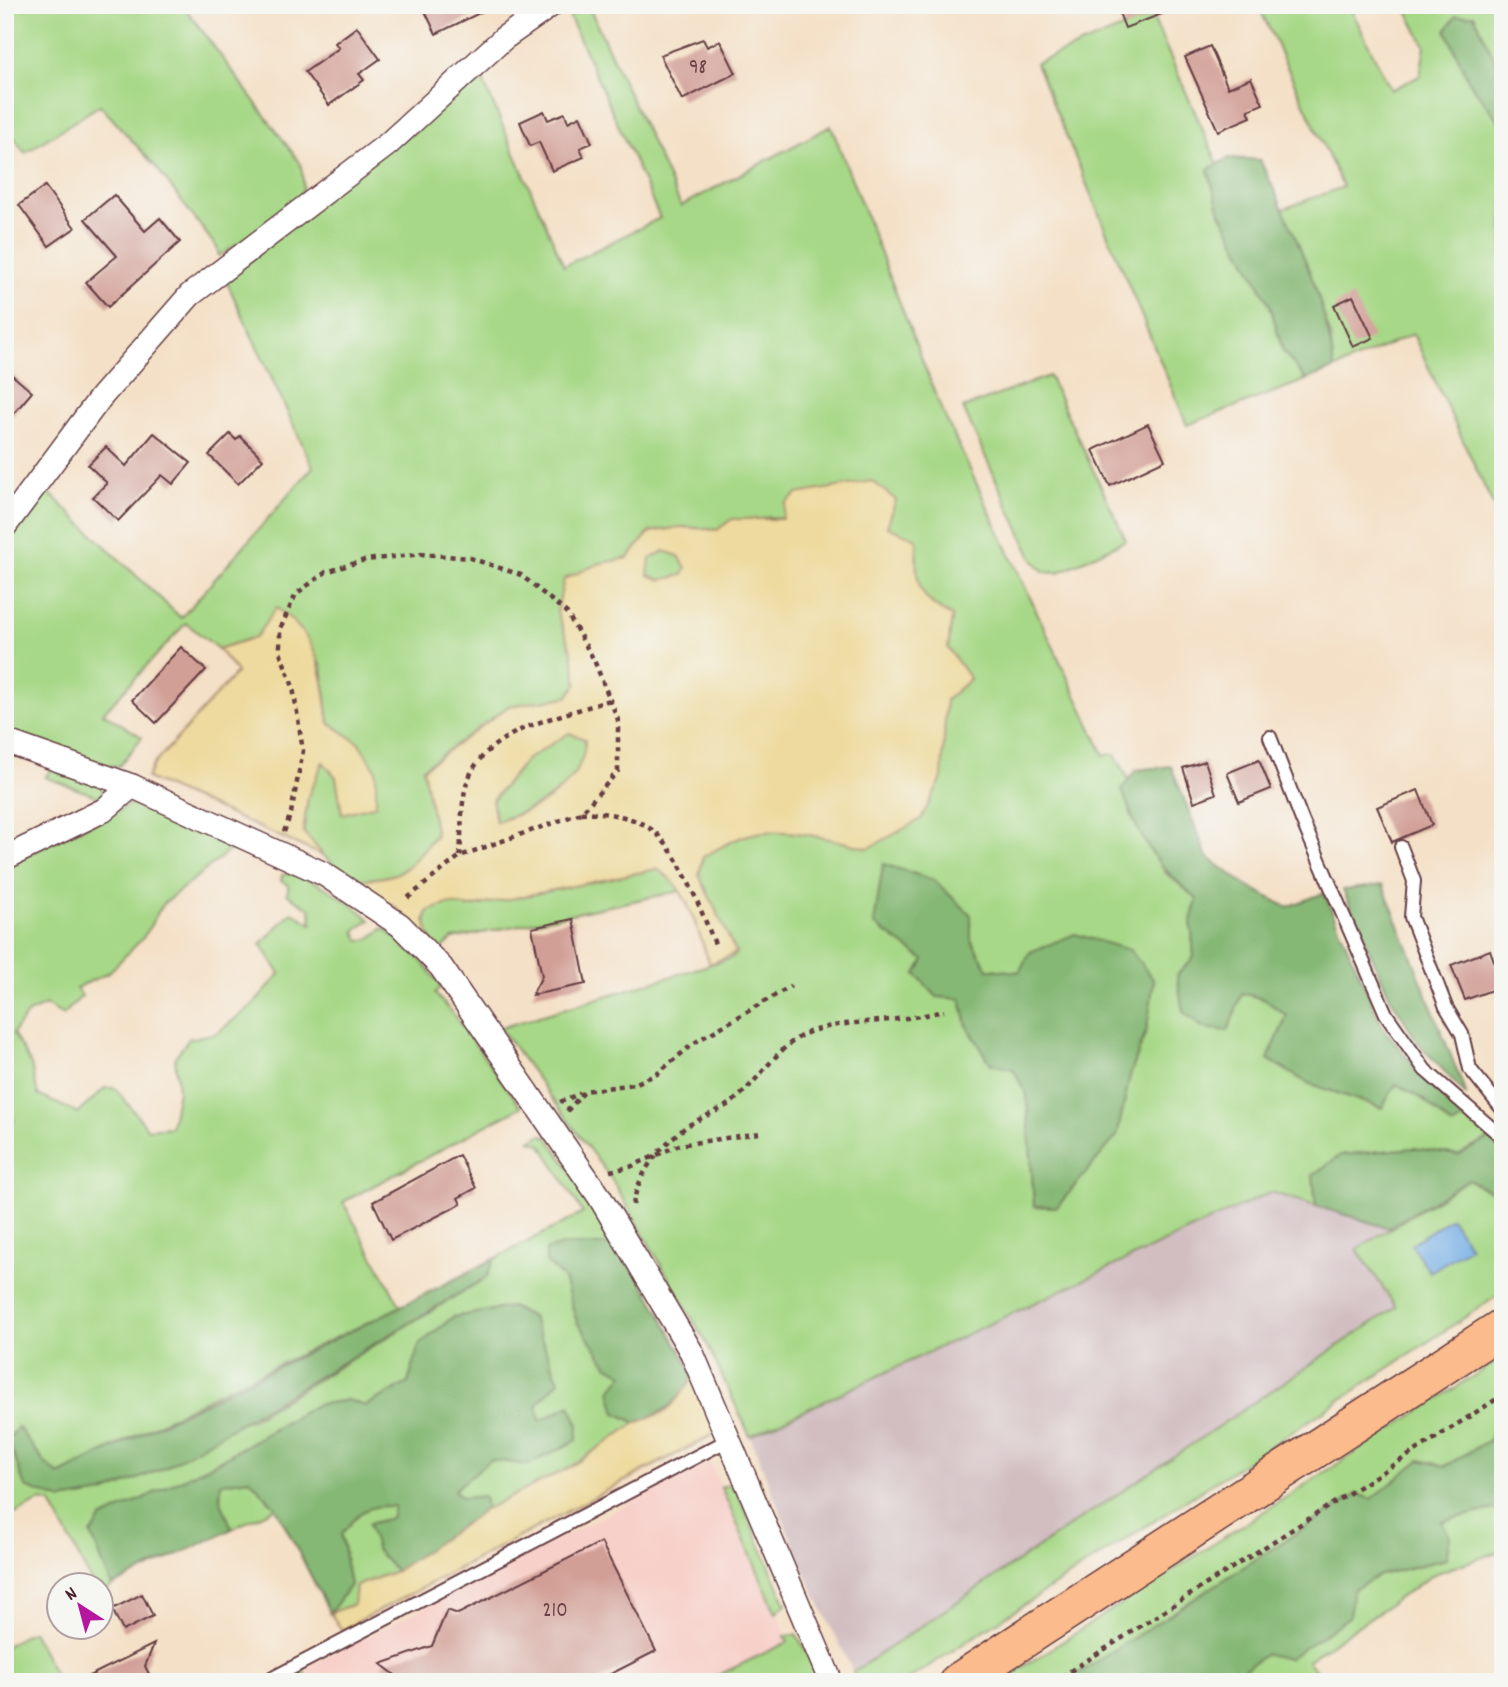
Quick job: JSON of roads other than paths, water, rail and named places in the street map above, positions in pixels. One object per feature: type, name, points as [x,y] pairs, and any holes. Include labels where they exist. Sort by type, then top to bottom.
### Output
[{"type":"main road","points":[[958,1682],[1503,1327]]},
{"type":"street","points":[[5,526],[102,397],[190,295],[388,144],[504,38],[551,5]]},
{"type":"street","points":[[5,741],[132,786],[324,874],[400,925],[441,967],[584,1175],[692,1353],[831,1682]]},
{"type":"street","points":[[5,858],[104,810],[132,786]]},
{"type":"lane","points":[[1270,737],[1302,820],[1386,1014],[1425,1070],[1503,1138]]},
{"type":"lane","points":[[1401,847],[1414,881],[1411,917],[1421,943],[1446,1007],[1462,1034],[1471,1069],[1503,1110]]},
{"type":"lane","points":[[265,1682],[730,1439]]},
{"type":"water","points":[[1451,1218],[1470,1247],[1430,1272],[1411,1244]]}]
